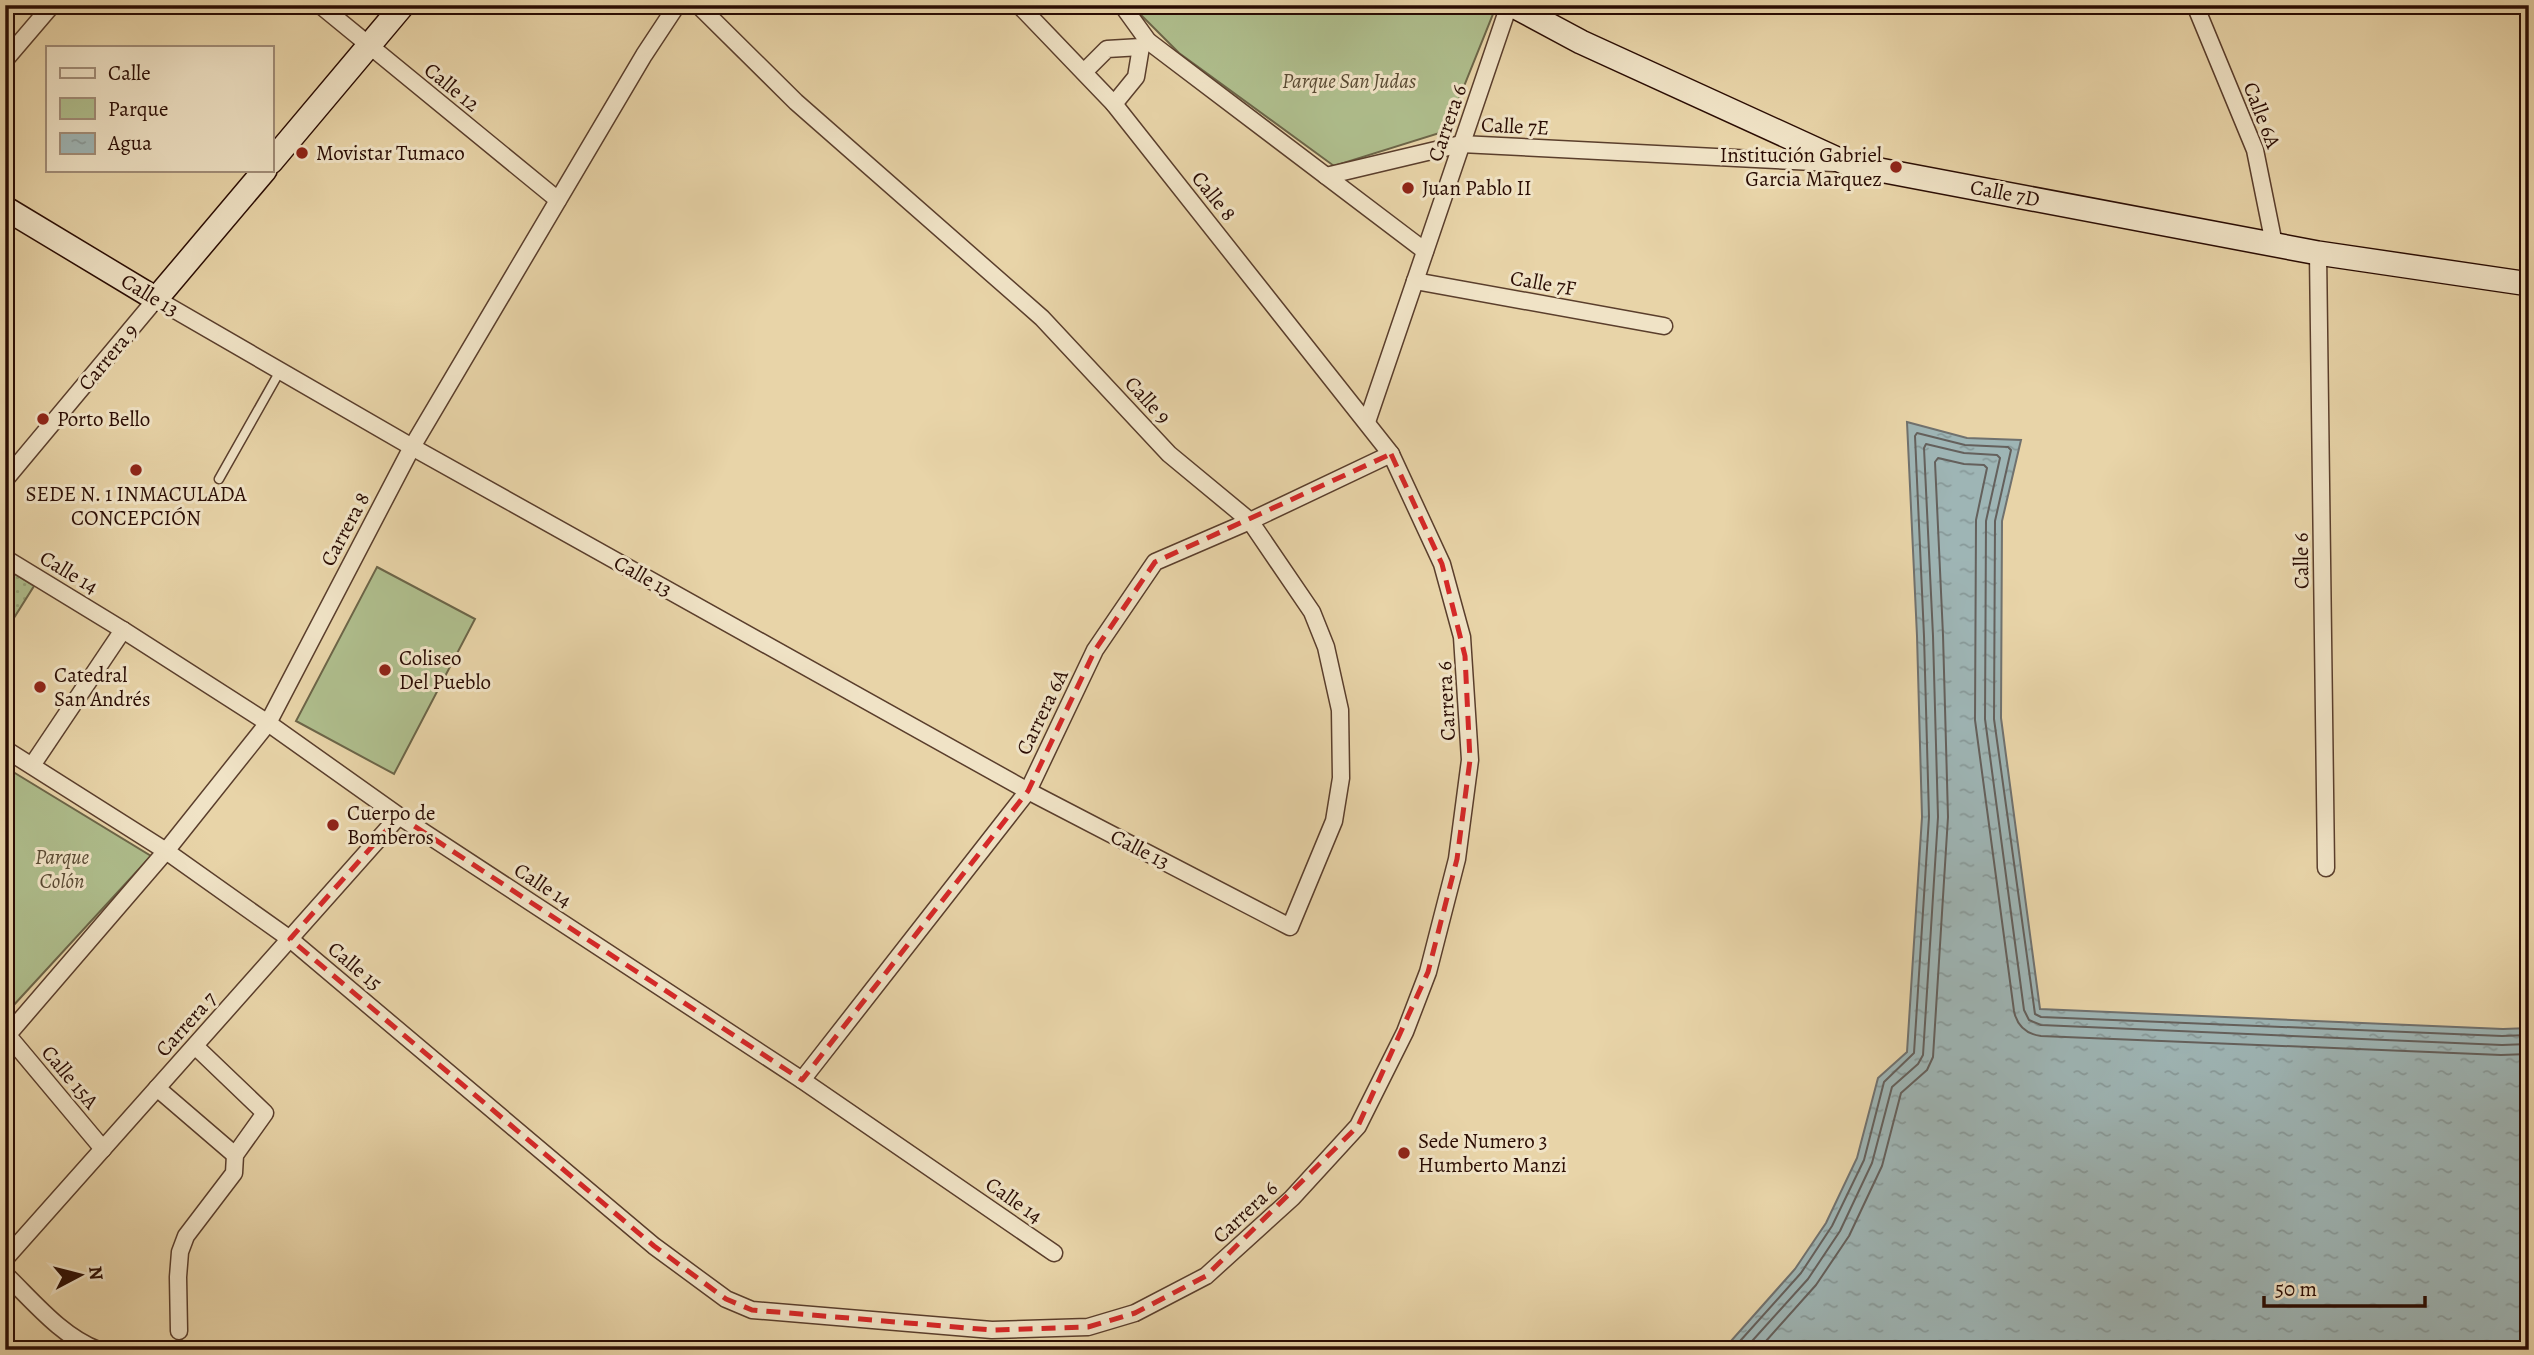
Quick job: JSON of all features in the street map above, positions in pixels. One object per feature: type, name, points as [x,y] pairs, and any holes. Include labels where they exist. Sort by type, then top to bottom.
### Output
[{"type":"main road","points":[[273,160],[403,5]]},
{"type":"main road","name":"Calle 7D","points":[[1510,5],[1581,42],[1848,164],[2318,253],[2529,284]]},
{"type":"main road","name":"Carrera 9","points":[[156,299],[263,172]]},
{"type":"main road","name":"Calle 13","points":[[5,208],[156,299]]},
{"type":"street","points":[[5,60],[52,5]]},
{"type":"street","name":"Calle 12","points":[[320,5],[558,200]]},
{"type":"street","name":"Carrera 8","points":[[6,1035],[166,851],[268,723],[412,447],[644,55],[677,5]]},
{"type":"street","name":"Calle 9","points":[[698,5],[796,103],[1042,318],[1170,454],[1250,522],[1312,612],[1326,647],[1340,709],[1341,778],[1334,821],[1290,927]]},
{"type":"street","name":"Calle 8","points":[[1019,5],[1114,104],[1367,422]]},
{"type":"street","points":[[1122,5],[1144,44],[1425,251]]},
{"type":"street","name":"Carrera 6","points":[[654,1246],[726,1299],[752,1310],[992,1331],[1088,1326],[1135,1313],[1206,1276],[1292,1198],[1359,1126],[1405,1032],[1428,972],[1457,859],[1470,760],[1465,656],[1442,564],[1391,454],[1367,422],[1510,5]]},
{"type":"street","name":"Calle 6A","points":[[2195,5],[2255,150],[2274,244]]},
{"type":"street","points":[[1084,72],[1107,49],[1144,44]]},
{"type":"street","points":[[1114,104],[1136,76],[1144,44]]},
{"type":"street","name":"Calle 7E","points":[[1326,176],[1461,144],[1848,164]]},
{"type":"street","name":"Calle 6","points":[[2318,253],[2326,868]]},
{"type":"street","name":"Calle 7F","points":[[1415,281],[1664,326]]},
{"type":"street","name":"Calle 13","points":[[156,299],[412,447],[1028,791],[1290,927]]},
{"type":"street","name":"Carrera 9","points":[[5,480],[156,299]]},
{"type":"street","name":"Carrera 6A","points":[[802,1080],[1028,791],[1095,650],[1155,562],[1250,522],[1391,454]]},
{"type":"street","name":"Calle 14","points":[[5,558],[268,723],[399,816],[802,1080],[1054,1253]]},
{"type":"street","points":[[33,764],[123,630]]},
{"type":"street","name":"Calle 15","points":[[5,748],[166,851],[290,939],[654,1246]]},
{"type":"street","name":"Carrera 7","points":[[5,1259],[399,816]]},
{"type":"street","name":"Calle 15A","points":[[6,1035],[103,1149]]},
{"type":"street","points":[[178,1331],[180,1252],[186,1236],[234,1173],[235,1155],[265,1113],[195,1046]]},
{"type":"street","points":[[157,1088],[235,1155]]},
{"type":"street","points":[[5,1274],[48,1316],[84,1345],[98,1350]]},
{"type":"lane","points":[[219,479],[280,371]]},
{"type":"highlighted area","points":[[1391,454],[1442,564],[1465,656],[1470,760],[1457,859],[1428,972],[1358,1126],[1206,1276],[1135,1313],[1088,1327],[992,1330],[752,1310],[726,1299],[654,1246],[290,939],[399,816],[802,1080],[1028,791],[1095,650],[1155,562]]},
{"type":"green space","name":"Parque San Judas","points":[[1131,5],[1484,5],[1495,9],[1446,131],[1334,166],[1179,53]]},
{"type":"green space","name":"Coliseo Del Pueblo","points":[[377,567],[475,619],[394,774],[296,721]]},
{"type":"green space","points":[[5,568],[34,586],[12,621],[5,616]]},
{"type":"green space","name":"Parque Colón","points":[[5,767],[151,856],[12,1007],[5,1000]]},
{"type":"water","points":[[1907,422],[1967,438],[2021,440],[2002,521],[2001,718],[2040,1009],[2529,1028],[2529,1350],[1723,1350],[1795,1269],[1826,1223],[1857,1158],[1878,1078],[1907,1052],[1922,817]]},
{"type":"place","name":"Movistar Tumaco","points":[[302,153]]},
{"type":"place","name":"Institución Gabriel Garcia Marquez","points":[[1896,167]]},
{"type":"place","name":"Juan Pablo II","points":[[1408,188]]},
{"type":"place","name":"Porto Bello","points":[[43,419]]},
{"type":"place","name":"SEDE N. 1 INMACULADA CONCEPCIÓN","points":[[136,470]]},
{"type":"place","name":"Coliseo Del Pueblo","points":[[385,670]]},
{"type":"place","name":"Catedral San Andrés","points":[[40,687]]},
{"type":"place","name":"Cuerpo de Bomberos","points":[[333,825]]},
{"type":"place","name":"Sede Numero 3 Humberto Manzi","points":[[1404,1153]]}]
